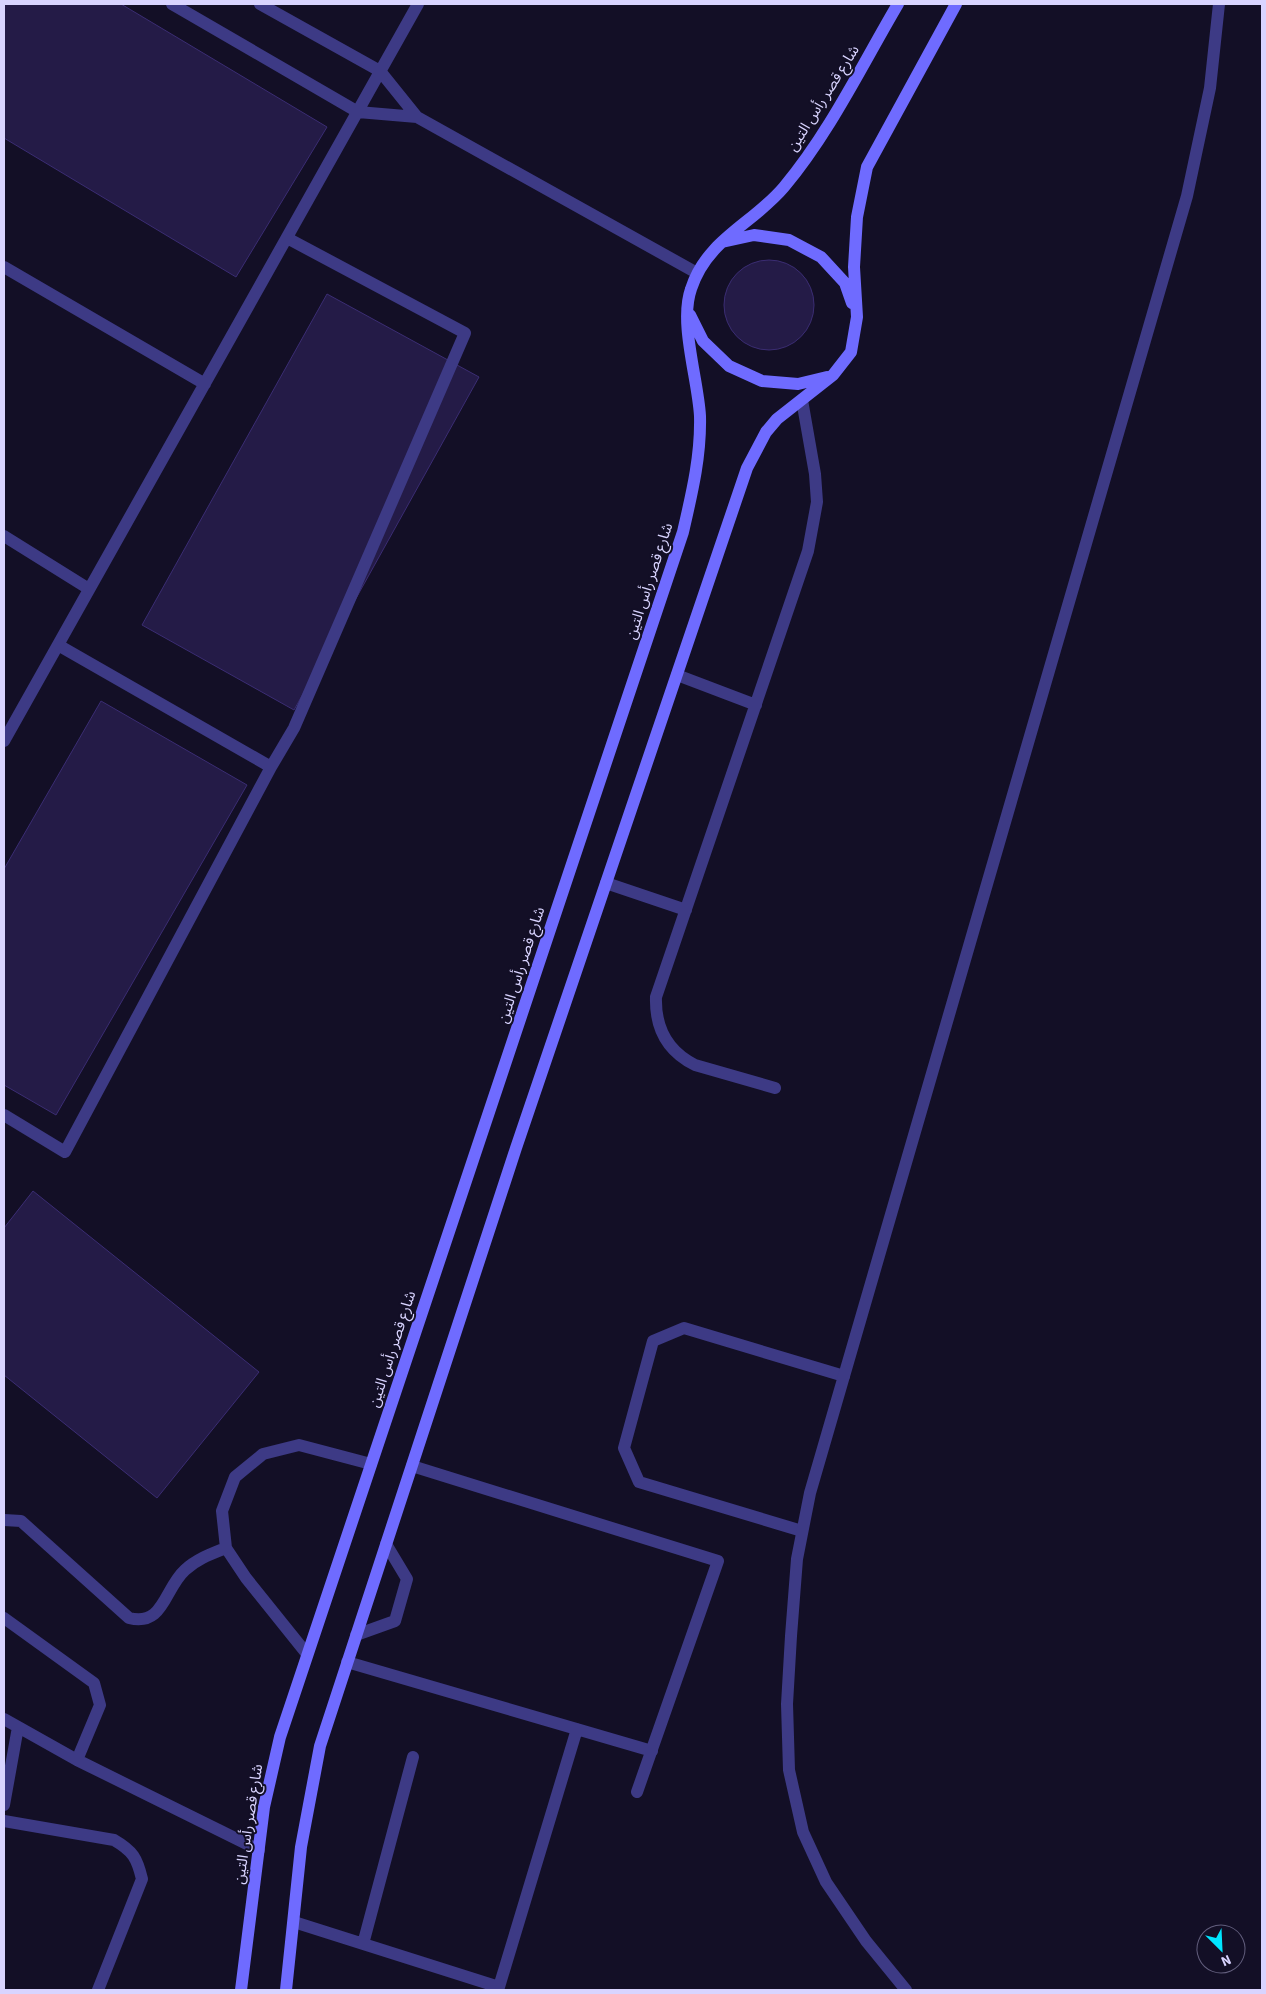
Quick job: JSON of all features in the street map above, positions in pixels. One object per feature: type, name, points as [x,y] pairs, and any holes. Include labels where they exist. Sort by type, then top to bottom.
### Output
[{"type":"main road","name":"شارع قصر رأس التين","points":[[241,1990],[264,1807],[280,1737],[683,532],[697,474],[700,416],[686,308],[697,273],[718,243],[783,188],[795,172],[818,141],[898,4]]},
{"type":"main road","points":[[286,1990],[301,1847],[320,1746],[606,883],[747,468],[766,432],[776,419],[833,375],[851,352],[858,316],[854,267],[857,217],[866,167],[956,4]]},
{"type":"main road","points":[[718,243],[754,235],[789,240],[797,244],[821,257],[845,283],[858,316]]},
{"type":"main road","points":[[686,308],[703,341],[729,366],[762,381],[798,384],[833,375]]},
{"type":"street","points":[[172,4],[358,112],[417,117]]},
{"type":"street","points":[[260,4],[380,71],[417,117],[697,273]]},
{"type":"street","points":[[4,741],[418,4]]},
{"type":"street","points":[[906,1990],[866,1941],[826,1882],[803,1832],[789,1770],[787,1704],[796,1559],[810,1493],[1188,196],[1210,88],[1219,4]]},
{"type":"street","points":[[4,1115],[66,1152],[271,767],[294,728],[465,333],[287,238]]},
{"type":"street","points":[[4,267],[205,384]]},
{"type":"street","points":[[775,1088],[689,1062],[674,1052],[659,1028],[655,1013],[656,997],[808,551],[814,526],[817,502],[815,474],[802,400]]},
{"type":"street","points":[[4,536],[89,589]]},
{"type":"street","points":[[58,645],[271,767]]},
{"type":"street","points":[[677,675],[756,705]]},
{"type":"street","points":[[606,883],[686,910]]},
{"type":"street","points":[[802,1530],[639,1482],[624,1448],[653,1341],[684,1328],[844,1376]]},
{"type":"street","points":[[308,1654],[246,1578],[226,1548],[222,1511],[235,1478],[263,1454],[299,1445],[371,1464]]},
{"type":"street","points":[[412,1466],[718,1561],[637,1792]]},
{"type":"street","points":[[4,1520],[22,1521],[129,1618],[140,1620],[152,1618],[159,1610],[169,1588],[185,1570],[204,1556],[226,1548]]},
{"type":"street","points":[[356,1635],[395,1621],[407,1579],[386,1544]]},
{"type":"street","points":[[4,1618],[94,1683],[100,1705],[77,1760]]},
{"type":"street","points":[[348,1662],[652,1751]]},
{"type":"street","points":[[4,1719],[77,1760],[259,1850]]},
{"type":"street","points":[[4,1805],[18,1727]]},
{"type":"street","points":[[294,1922],[499,1987],[577,1729]]},
{"type":"street","points":[[363,1944],[413,1758]]},
{"type":"street","points":[[4,1821],[114,1840],[128,1849],[138,1861],[142,1879],[98,1990]]},
{"type":"building","points":[[4,4],[121,4],[327,127],[236,277],[4,138]]},
{"type":"building","points":[[769,260],[786,264],[801,273],[810,288],[814,305],[810,322],[801,337],[786,346],[769,350],[752,346],[737,337],[728,322],[724,305],[728,288],[737,273],[752,264]]},
{"type":"building","points":[[327,294],[479,377],[294,710],[142,625]]},
{"type":"building","points":[[101,701],[247,785],[56,1115],[4,1085],[4,869]]},
{"type":"building","points":[[33,1191],[259,1372],[157,1498],[4,1375],[4,1228]]}]
